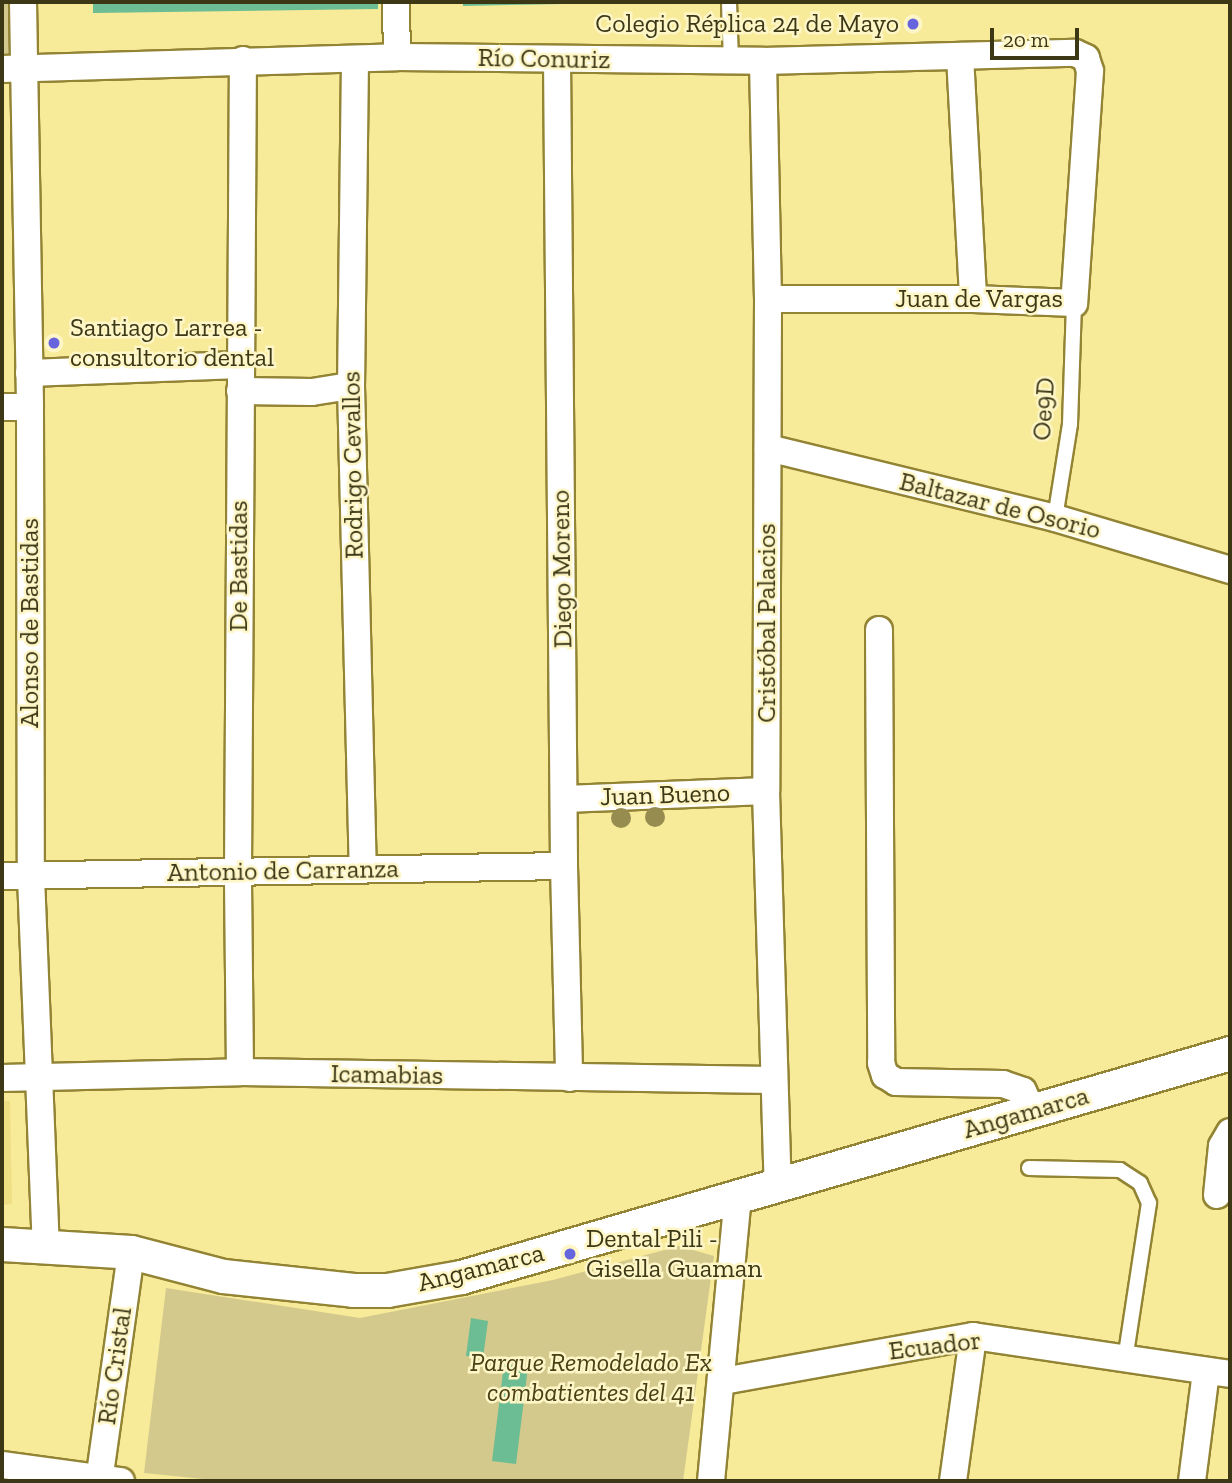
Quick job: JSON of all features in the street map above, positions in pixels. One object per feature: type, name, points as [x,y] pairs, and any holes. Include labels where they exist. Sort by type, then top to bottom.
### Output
[{"type":"street","name":"Alonso de Bastidas","points":[[23,2],[13,69],[30,407],[31,877],[42,1078],[46,1244]]},
{"type":"street","points":[[396,2],[397,57]]},
{"type":"street","name":"Río Conuriz","points":[[13,69],[397,57],[763,61],[1075,53],[1086,58]]},
{"type":"street","points":[[960,56],[973,299]]},
{"type":"street","name":"Juan de Vargas","points":[[768,299],[973,299],[1074,303],[1090,71],[1086,58]]},
{"type":"street","name":"De Bastidas","points":[[240,1072],[238,871],[243,60]]},
{"type":"street","name":"Rodrigo Cevallos","points":[[355,60],[351,386],[363,869]]},
{"type":"street","name":"Diego Moreno","points":[[557,60],[564,866],[569,1078]]},
{"type":"street","name":"Cristóbal Palacios","points":[[763,61],[768,299],[766,791],[772,1080],[778,1186]]},
{"type":"street","points":[[29,373],[240,365]]},
{"type":"street","points":[[240,391],[312,392],[351,386]]},
{"type":"street","points":[[2,407],[30,407]]},
{"type":"street","name":"Baltazar de Osorio","points":[[768,448],[1055,518],[1230,570]]},
{"type":"street","points":[[879,630],[881,1063],[885,1075],[896,1082],[1003,1084],[1023,1090],[1032,1111]]},
{"type":"street","name":"Juan Bueno","points":[[565,799],[766,791]]},
{"type":"street","name":"Antonio de Carranza","points":[[2,876],[564,866]]},
{"type":"street","name":"Angamarca","points":[[2,1244],[46,1244],[131,1252],[223,1276],[353,1290],[387,1290],[461,1277],[1230,1053]]},
{"type":"street","name":"Icamabias","points":[[2,1078],[240,1072],[772,1080]]},
{"type":"street","points":[[1217,1195],[1222,1146],[1230,1132]]},
{"type":"street","points":[[711,1481],[723,1381],[738,1198]]},
{"type":"street","name":"Río Cristal","points":[[107,1480],[131,1252]]},
{"type":"street","points":[[953,1481],[973,1336]]},
{"type":"street","name":"Ecuador","points":[[723,1381],[973,1336],[1218,1372]]},
{"type":"street","points":[[1192,1481],[1218,1372]]},
{"type":"street","points":[[2,1465],[107,1480]]},
{"type":"lane","points":[[729,2],[732,61]]},
{"type":"lane","name":"Oe9D","points":[[1055,518],[1070,424],[1074,303]]},
{"type":"lane","points":[[1029,1168],[1120,1170],[1140,1184],[1149,1203],[1125,1359]]},
{"type":"shaded area","points":[[2,1101],[10,1101],[12,1204],[2,1205]]},
{"type":"green space","points":[[2,2],[12,2],[13,57],[2,58]]},
{"type":"green space","name":"Parque Remodelado Ex combatientes del 41","points":[[679,1246],[714,1256],[683,1481],[223,1481],[144,1473],[166,1288],[360,1318],[553,1280]]},
{"type":"building","points":[[93,2],[378,2],[378,9],[93,13]]},
{"type":"building","points":[[463,2],[564,2],[564,4],[463,6]]},
{"type":"building","points":[[471,1318],[488,1321],[483,1358],[466,1356]]},
{"type":"building","points":[[504,1364],[528,1367],[516,1464],[492,1461]]},
{"type":"place","name":"Colegio Réplica 24 de Mayo","points":[[913,24]]},
{"type":"place","name":"Santiago Larrea - consultorio dental","points":[[54,343]]},
{"type":"place","name":"Dental Pili - Gisella Guaman","points":[[570,1254]]}]
